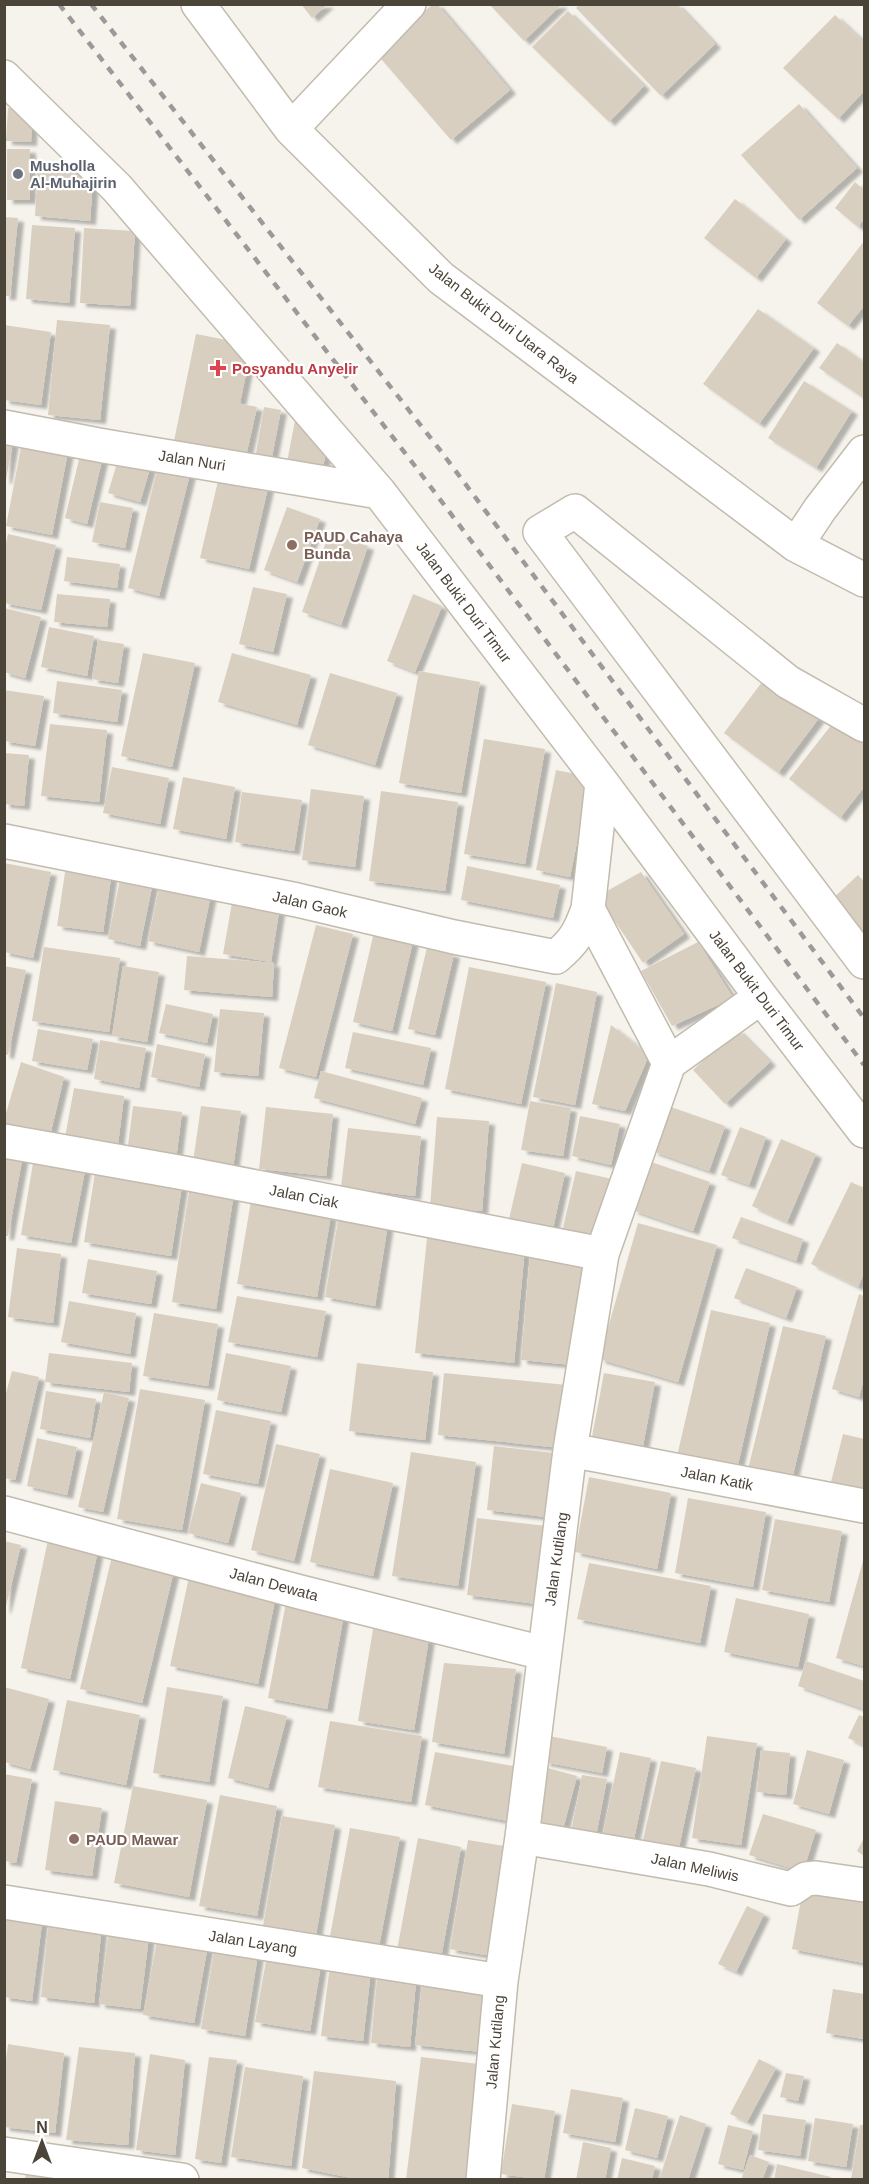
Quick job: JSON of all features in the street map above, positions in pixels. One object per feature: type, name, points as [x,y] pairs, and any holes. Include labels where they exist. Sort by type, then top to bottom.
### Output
[{"type":"street","name":"Jalan Bukit Duri Utara Raya","points":[[198,4],[291,129],[441,278],[796,544],[864,580]]},
{"type":"street","points":[[291,129],[409,4]]},
{"type":"street","name":"Jalan Bukit Duri Timur","points":[[4,77],[117,188],[379,492],[864,1131]]},
{"type":"street","name":"Jalan Nuri","points":[[4,427],[379,492]]},
{"type":"street","points":[[796,544],[820,508],[864,452]]},
{"type":"street","points":[[864,725],[788,682],[575,511],[540,532],[864,962]]},
{"type":"street","name":"Jalan Gaok","points":[[4,841],[297,900],[454,938],[556,957],[581,931],[588,909],[602,783]]},
{"type":"street","points":[[588,909],[669,1063],[761,997]]},
{"type":"street","name":"Jalan Kutilang","points":[[483,2180],[501,1981],[522,1837],[543,1653],[570,1450],[602,1254],[669,1063]]},
{"type":"street","name":"Jalan Ciak","points":[[4,1142],[184,1173],[602,1254]]},
{"type":"street","name":"Jalan Katik","points":[[570,1450],[864,1506]]},
{"type":"street","name":"Jalan Dewata","points":[[4,1513],[543,1653]]},
{"type":"street","name":"Jalan Meliwis","points":[[522,1837],[698,1867],[791,1889],[806,1880],[816,1878],[864,1885]]},
{"type":"street","name":"Jalan Layang","points":[[4,1902],[501,1981]]},
{"type":"street","points":[[4,2154],[182,2180]]},
{"type":"building","points":[[301,4],[328,4],[312,18]]},
{"type":"building","points":[[433,4],[437,4],[510,90],[451,140],[376,53]]},
{"type":"building","points":[[489,4],[562,4],[524,41]]},
{"type":"building","points":[[580,4],[677,4],[715,44],[661,96],[576,8]]},
{"type":"building","points":[[568,11],[644,86],[609,122],[532,47]]},
{"type":"building","points":[[835,15],[864,42],[864,91],[838,119],[783,68]]},
{"type":"building","points":[[799,104],[857,168],[799,220],[741,155]]},
{"type":"building","points":[[8,108],[32,109],[31,142],[6,141]]},
{"type":"building","name":"Musholla Al-Muhajirin","points":[[7,149],[30,149],[30,200],[7,200]]},
{"type":"building","points":[[38,162],[94,166],[90,221],[35,216]]},
{"type":"building","points":[[855,182],[864,190],[864,219],[858,227],[835,208]]},
{"type":"building","points":[[735,199],[786,239],[756,278],[704,238]]},
{"type":"building","points":[[4,217],[18,218],[10,296],[4,296]]},
{"type":"building","points":[[32,225],[75,228],[69,303],[26,299]]},
{"type":"building","points":[[84,228],[135,231],[130,306],[80,303]]},
{"type":"building","points":[[864,241],[864,306],[848,326],[817,303]]},
{"type":"building","points":[[758,309],[814,348],[759,424],[703,384]]},
{"type":"building","points":[[57,320],[110,325],[100,420],[48,415]]},
{"type":"building","points":[[4,325],[51,332],[41,405],[4,400]]},
{"type":"building","points":[[196,334],[252,345],[240,403],[221,400],[257,407],[246,456],[174,441]]},
{"type":"building","points":[[837,343],[864,362],[862,397],[819,368]]},
{"type":"building","points":[[804,381],[852,411],[816,468],[768,438]]},
{"type":"building","points":[[264,407],[281,410],[271,462],[255,459]]},
{"type":"building","points":[[297,410],[328,446],[323,466],[287,462]]},
{"type":"building","points":[[4,430],[15,431],[6,480],[4,480]]},
{"type":"building","points":[[23,437],[69,446],[52,535],[6,526]]},
{"type":"building","points":[[81,451],[103,456],[87,524],[65,518]]},
{"type":"building","points":[[120,453],[152,462],[140,502],[108,493]]},
{"type":"building","points":[[160,458],[192,466],[159,596],[128,588]]},
{"type":"building","points":[[221,468],[270,479],[249,569],[200,558]]},
{"type":"building","points":[[100,502],[133,508],[125,548],[92,542]]},
{"type":"building","name":"PAUD Cahaya Bunda","points":[[287,507],[320,519],[297,582],[264,570]]},
{"type":"building","points":[[329,533],[368,546],[341,625],[302,612]]},
{"type":"building","points":[[8,534],[56,545],[41,610],[4,603],[4,552]]},
{"type":"building","points":[[67,557],[120,564],[117,588],[64,581]]},
{"type":"building","points":[[253,587],[287,594],[273,652],[239,644]]},
{"type":"building","points":[[57,594],[110,599],[107,627],[54,622]]},
{"type":"building","points":[[413,594],[442,606],[415,672],[387,661]]},
{"type":"building","points":[[4,608],[41,617],[25,678],[4,672]]},
{"type":"building","points":[[49,627],[94,636],[87,676],[41,667]]},
{"type":"building","points":[[98,640],[124,644],[118,683],[92,679]]},
{"type":"building","points":[[143,653],[195,663],[172,767],[121,756]]},
{"type":"building","points":[[232,653],[311,675],[297,725],[218,702]]},
{"type":"building","points":[[419,671],[480,682],[461,793],[399,783]]},
{"type":"building","points":[[330,673],[397,693],[375,765],[308,745]]},
{"type":"building","points":[[765,678],[819,718],[778,773],[724,733]]},
{"type":"building","points":[[57,681],[122,690],[117,722],[53,713]]},
{"type":"building","points":[[4,690],[44,696],[35,746],[4,741]]},
{"type":"building","points":[[840,714],[864,733],[864,787],[840,818],[789,779]]},
{"type":"building","points":[[50,724],[107,730],[99,802],[41,796]]},
{"type":"building","points":[[484,739],[545,749],[525,864],[464,854]]},
{"type":"building","points":[[4,753],[29,755],[24,806],[4,804]]},
{"type":"building","points":[[112,767],[169,778],[160,824],[103,813]]},
{"type":"building","points":[[556,770],[590,777],[570,877],[536,870]]},
{"type":"building","points":[[183,777],[235,787],[226,839],[173,829]]},
{"type":"building","points":[[311,789],[364,796],[355,867],[302,860]]},
{"type":"building","points":[[381,791],[458,802],[445,891],[369,881]]},
{"type":"building","points":[[242,792],[302,800],[294,851],[235,842]]},
{"type":"building","points":[[67,859],[113,865],[103,932],[57,926]]},
{"type":"building","points":[[4,863],[51,872],[33,958],[4,952]]},
{"type":"building","points":[[467,866],[560,885],[553,918],[461,900]]},
{"type":"building","points":[[122,870],[154,877],[140,946],[108,939]]},
{"type":"building","points":[[641,872],[684,934],[643,963],[598,896]]},
{"type":"building","points":[[858,875],[864,882],[864,938],[830,901]]},
{"type":"building","points":[[160,883],[211,894],[199,952],[148,941]]},
{"type":"building","points":[[234,891],[281,899],[271,962],[223,954]]},
{"type":"building","points":[[316,925],[353,934],[316,1077],[279,1068]]},
{"type":"building","points":[[374,932],[413,941],[392,1031],[353,1022]]},
{"type":"building","points":[[698,942],[733,998],[672,1026],[641,971]]},
{"type":"building","points":[[44,947],[120,958],[109,1032],[32,1021]]},
{"type":"building","points":[[427,947],[454,954],[435,1035],[408,1029]]},
{"type":"building","points":[[187,956],[274,963],[272,997],[184,990]]},
{"type":"building","points":[[4,966],[26,970],[8,1055],[4,1054]]},
{"type":"building","points":[[123,966],[159,972],[147,1042],[112,1036]]},
{"type":"building","points":[[469,967],[546,982],[521,1104],[445,1089]]},
{"type":"building","points":[[556,983],[597,992],[575,1105],[533,1097]]},
{"type":"building","points":[[166,1004],[213,1014],[207,1043],[159,1033]]},
{"type":"building","points":[[220,1009],[264,1013],[258,1076],[214,1072]]},
{"type":"building","points":[[611,1025],[649,1055],[625,1111],[592,1104]]},
{"type":"building","points":[[38,1029],[93,1039],[87,1070],[32,1061]]},
{"type":"building","points":[[737,1029],[770,1062],[725,1104],[693,1070]]},
{"type":"building","points":[[353,1032],[431,1048],[423,1085],[345,1068]]},
{"type":"building","points":[[100,1040],[146,1048],[139,1088],[94,1079]]},
{"type":"building","points":[[157,1044],[205,1054],[199,1087],[151,1077]]},
{"type":"building","points":[[21,1062],[64,1077],[48,1144],[4,1134],[4,1120]]},
{"type":"building","points":[[321,1071],[422,1098],[415,1124],[314,1098]]},
{"type":"building","points":[[74,1088],[124,1096],[117,1152],[64,1143]]},
{"type":"building","points":[[530,1101],[571,1108],[563,1156],[521,1150]]},
{"type":"building","points":[[133,1106],[182,1112],[176,1159],[127,1153]]},
{"type":"building","points":[[201,1106],[241,1111],[232,1175],[192,1169]]},
{"type":"building","points":[[668,1106],[725,1126],[709,1171],[652,1151]]},
{"type":"building","points":[[266,1107],[333,1114],[326,1176],[259,1169]]},
{"type":"building","points":[[580,1116],[620,1124],[611,1165],[572,1156]]},
{"type":"building","points":[[437,1117],[489,1121],[482,1211],[430,1207]]},
{"type":"building","points":[[740,1127],[766,1137],[749,1185],[721,1175]]},
{"type":"building","points":[[348,1128],[421,1136],[415,1196],[341,1187]]},
{"type":"building","points":[[781,1139],[816,1154],[787,1222],[752,1206]]},
{"type":"building","points":[[4,1147],[24,1150],[8,1236],[4,1236]]},
{"type":"building","points":[[35,1151],[87,1160],[71,1243],[21,1235]]},
{"type":"building","points":[[97,1160],[184,1173],[171,1256],[84,1242]]},
{"type":"building","points":[[648,1161],[710,1182],[693,1231],[632,1210]]},
{"type":"building","points":[[522,1163],[565,1173],[553,1228],[509,1219]]},
{"type":"building","points":[[576,1171],[612,1179],[597,1240],[562,1232]]},
{"type":"building","points":[[191,1179],[235,1186],[216,1309],[172,1302]]},
{"type":"building","points":[[851,1182],[864,1188],[864,1273],[858,1287],[811,1264]]},
{"type":"building","points":[[251,1201],[331,1215],[317,1297],[237,1284]]},
{"type":"building","points":[[340,1209],[389,1217],[375,1306],[325,1297]]},
{"type":"building","points":[[741,1217],[803,1239],[796,1261],[732,1238]]},
{"type":"building","points":[[638,1223],[717,1245],[678,1382],[599,1359]]},
{"type":"building","points":[[427,1238],[525,1248],[514,1363],[415,1353]]},
{"type":"building","points":[[17,1248],[61,1254],[53,1323],[8,1317]]},
{"type":"building","points":[[530,1254],[582,1258],[573,1365],[521,1360]]},
{"type":"building","points":[[88,1259],[157,1271],[151,1304],[82,1293]]},
{"type":"building","points":[[746,1268],[797,1287],[786,1318],[734,1298]]},
{"type":"building","points":[[859,1294],[864,1296],[864,1378],[859,1397],[832,1389]]},
{"type":"building","points":[[237,1296],[326,1311],[317,1357],[228,1342]]},
{"type":"building","points":[[69,1301],[136,1313],[130,1354],[61,1342]]},
{"type":"building","points":[[711,1310],[770,1323],[737,1469],[677,1456]]},
{"type":"building","points":[[154,1313],[218,1324],[208,1386],[143,1376]]},
{"type":"building","points":[[783,1326],[826,1336],[792,1479],[748,1469]]},
{"type":"building","points":[[49,1353],[132,1363],[129,1392],[45,1382]]},
{"type":"building","points":[[226,1353],[291,1366],[281,1412],[217,1400]]},
{"type":"building","points":[[357,1363],[433,1372],[425,1440],[349,1431]]},
{"type":"building","points":[[12,1371],[39,1377],[15,1480],[4,1478],[4,1400]]},
{"type":"building","points":[[444,1373],[567,1385],[561,1448],[438,1435]]},
{"type":"building","points":[[604,1373],[655,1382],[642,1451],[591,1442]]},
{"type":"building","points":[[140,1389],[205,1400],[182,1530],[117,1519]]},
{"type":"building","points":[[46,1391],[96,1399],[90,1438],[40,1429]]},
{"type":"building","points":[[104,1392],[129,1398],[103,1512],[78,1507]]},
{"type":"building","points":[[216,1410],[271,1421],[258,1484],[203,1474]]},
{"type":"building","points":[[843,1434],[864,1439],[864,1495],[830,1486]]},
{"type":"building","points":[[37,1438],[77,1447],[67,1495],[27,1486]]},
{"type":"building","points":[[276,1444],[320,1454],[294,1561],[251,1550]]},
{"type":"building","points":[[494,1446],[562,1454],[554,1518],[487,1510]]},
{"type":"building","points":[[411,1452],[476,1462],[458,1586],[392,1576]]},
{"type":"building","points":[[330,1469],[393,1483],[373,1576],[310,1562]]},
{"type":"building","points":[[589,1477],[671,1493],[657,1569],[575,1552]]},
{"type":"building","points":[[201,1483],[241,1493],[228,1543],[188,1533]]},
{"type":"building","points":[[688,1498],[766,1512],[753,1587],[675,1573]]},
{"type":"building","points":[[477,1518],[547,1526],[537,1604],[467,1595]]},
{"type":"building","points":[[775,1519],[842,1531],[829,1602],[762,1590]]},
{"type":"building","points":[[50,1530],[100,1541],[70,1679],[21,1668]]},
{"type":"building","points":[[4,1541],[21,1545],[5,1610],[4,1609]]},
{"type":"building","points":[[114,1548],[176,1562],[142,1703],[80,1689]]},
{"type":"building","points":[[864,1557],[864,1666],[836,1658]]},
{"type":"building","points":[[589,1563],[711,1586],[700,1643],[577,1619]]},
{"type":"building","points":[[190,1572],[277,1590],[258,1684],[170,1666]]},
{"type":"building","points":[[287,1597],[345,1608],[327,1709],[268,1698]]},
{"type":"building","points":[[736,1598],[809,1614],[798,1667],[724,1652]]},
{"type":"building","points":[[375,1617],[431,1626],[414,1730],[358,1721]]},
{"type":"building","points":[[806,1661],[864,1681],[864,1709],[798,1686]]},
{"type":"building","points":[[444,1663],[516,1669],[504,1754],[432,1742]]},
{"type":"building","points":[[4,1687],[49,1699],[30,1769],[4,1762]]},
{"type":"building","points":[[167,1687],[223,1696],[209,1782],[153,1773]]},
{"type":"building","points":[[67,1700],[140,1715],[126,1785],[53,1770]]},
{"type":"building","points":[[245,1706],[287,1716],[268,1788],[228,1778]]},
{"type":"building","points":[[859,1715],[864,1717],[864,1746],[848,1738]]},
{"type":"building","points":[[330,1721],[422,1736],[411,1802],[318,1787]]},
{"type":"building","points":[[549,1736],[607,1747],[602,1773],[544,1762]]},
{"type":"building","points":[[707,1736],[757,1743],[741,1845],[692,1838]]},
{"type":"building","points":[[761,1750],[790,1753],[786,1795],[757,1792]]},
{"type":"building","points":[[807,1750],[844,1760],[829,1814],[793,1804]]},
{"type":"building","points":[[435,1752],[519,1767],[508,1821],[425,1805]]},
{"type":"building","points":[[620,1752],[651,1758],[634,1839],[603,1833]]},
{"type":"building","points":[[661,1761],[696,1768],[679,1847],[643,1840]]},
{"type":"building","points":[[544,1767],[577,1776],[563,1829],[530,1820]]},
{"type":"building","points":[[4,1774],[32,1779],[16,1863],[4,1861]]},
{"type":"building","points":[[582,1775],[607,1779],[595,1841],[570,1837]]},
{"type":"building","points":[[133,1786],[207,1800],[189,1897],[114,1883]]},
{"type":"building","points":[[220,1795],[277,1806],[257,1916],[199,1906]]},
{"type":"building","name":"PAUD Mawar","points":[[55,1801],[102,1808],[92,1876],[45,1870]]},
{"type":"building","points":[[763,1814],[816,1830],[803,1872],[749,1855]]},
{"type":"building","points":[[282,1816],[335,1825],[316,1935],[263,1926]]},
{"type":"building","points":[[350,1828],[400,1837],[379,1946],[330,1936]]},
{"type":"building","points":[[418,1838],[461,1847],[441,1958],[397,1950]]},
{"type":"building","points":[[864,1838],[864,1856],[857,1851]]},
{"type":"building","points":[[468,1840],[510,1847],[492,1956],[450,1949]]},
{"type":"building","points":[[803,1889],[864,1900],[864,1963],[792,1949]]},
{"type":"building","points":[[747,1906],[764,1914],[736,1972],[718,1964]]},
{"type":"building","points":[[4,1911],[43,1916],[32,2001],[4,1997]]},
{"type":"building","points":[[49,1918],[102,1924],[94,2003],[41,1997]]},
{"type":"building","points":[[110,1922],[150,1928],[140,2009],[99,2004]]},
{"type":"building","points":[[159,1930],[209,1939],[194,2023],[143,2015]]},
{"type":"building","points":[[215,1946],[258,1954],[245,2036],[201,2029]]},
{"type":"building","points":[[268,1950],[322,1959],[310,2031],[255,2022]]},
{"type":"building","points":[[330,1965],[371,1970],[363,2041],[321,2036]]},
{"type":"building","points":[[378,1968],[417,1971],[410,2047],[371,2043]]},
{"type":"building","points":[[423,1975],[498,1984],[491,2053],[415,2045]]},
{"type":"building","points":[[833,1989],[864,1994],[864,2039],[826,2033]]},
{"type":"building","points":[[8,2044],[64,2053],[55,2133],[4,2127],[4,2074]]},
{"type":"building","points":[[79,2047],[135,2053],[128,2145],[66,2140]]},
{"type":"building","points":[[150,2054],[185,2060],[175,2155],[136,2150]]},
{"type":"building","points":[[209,2057],[237,2060],[221,2163],[195,2159]]},
{"type":"building","points":[[421,2057],[487,2065],[473,2180],[406,2180]]},
{"type":"building","points":[[759,2059],[776,2068],[747,2122],[730,2114]]},
{"type":"building","points":[[245,2067],[303,2076],[291,2166],[231,2157]]},
{"type":"building","points":[[314,2071],[396,2081],[388,2180],[362,2180],[302,2168]]},
{"type":"building","points":[[786,2073],[804,2076],[798,2101],[780,2097]]},
{"type":"building","points":[[571,2089],[623,2098],[615,2142],[563,2133]]},
{"type":"building","points":[[512,2104],[555,2111],[544,2180],[501,2174]]},
{"type":"building","points":[[635,2108],[668,2116],[657,2158],[625,2150]]},
{"type":"building","points":[[763,2114],[806,2120],[800,2156],[758,2150]]},
{"type":"building","points":[[680,2115],[706,2124],[688,2180],[659,2180]]},
{"type":"building","points":[[815,2118],[853,2124],[846,2167],[808,2161]]},
{"type":"building","points":[[728,2125],[753,2131],[743,2170],[718,2164]]},
{"type":"building","points":[[860,2125],[864,2125],[864,2180],[854,2180],[851,2179]]},
{"type":"building","points":[[583,2142],[611,2148],[605,2180],[576,2180]]},
{"type":"building","points":[[750,2155],[769,2162],[762,2180],[741,2180]]},
{"type":"building","points":[[622,2158],[655,2166],[652,2180],[617,2180]]},
{"type":"building","points":[[28,2161],[66,2180],[25,2180]]},
{"type":"building","points":[[777,2164],[831,2177],[830,2180],[774,2180]]},
{"type":"railway","points":[[59,4],[415,466],[864,1065]]},
{"type":"railway","points":[[91,4],[440,450],[864,1018]]},
{"type":"place","name":"Musholla Al-Muhajirin","points":[[18,174]]},
{"type":"place","name":"Posyandu Anyelir","points":[[218,368]]},
{"type":"place","name":"PAUD Cahaya Bunda","points":[[292,545]]},
{"type":"place","name":"PAUD Mawar","points":[[74,1839]]}]
